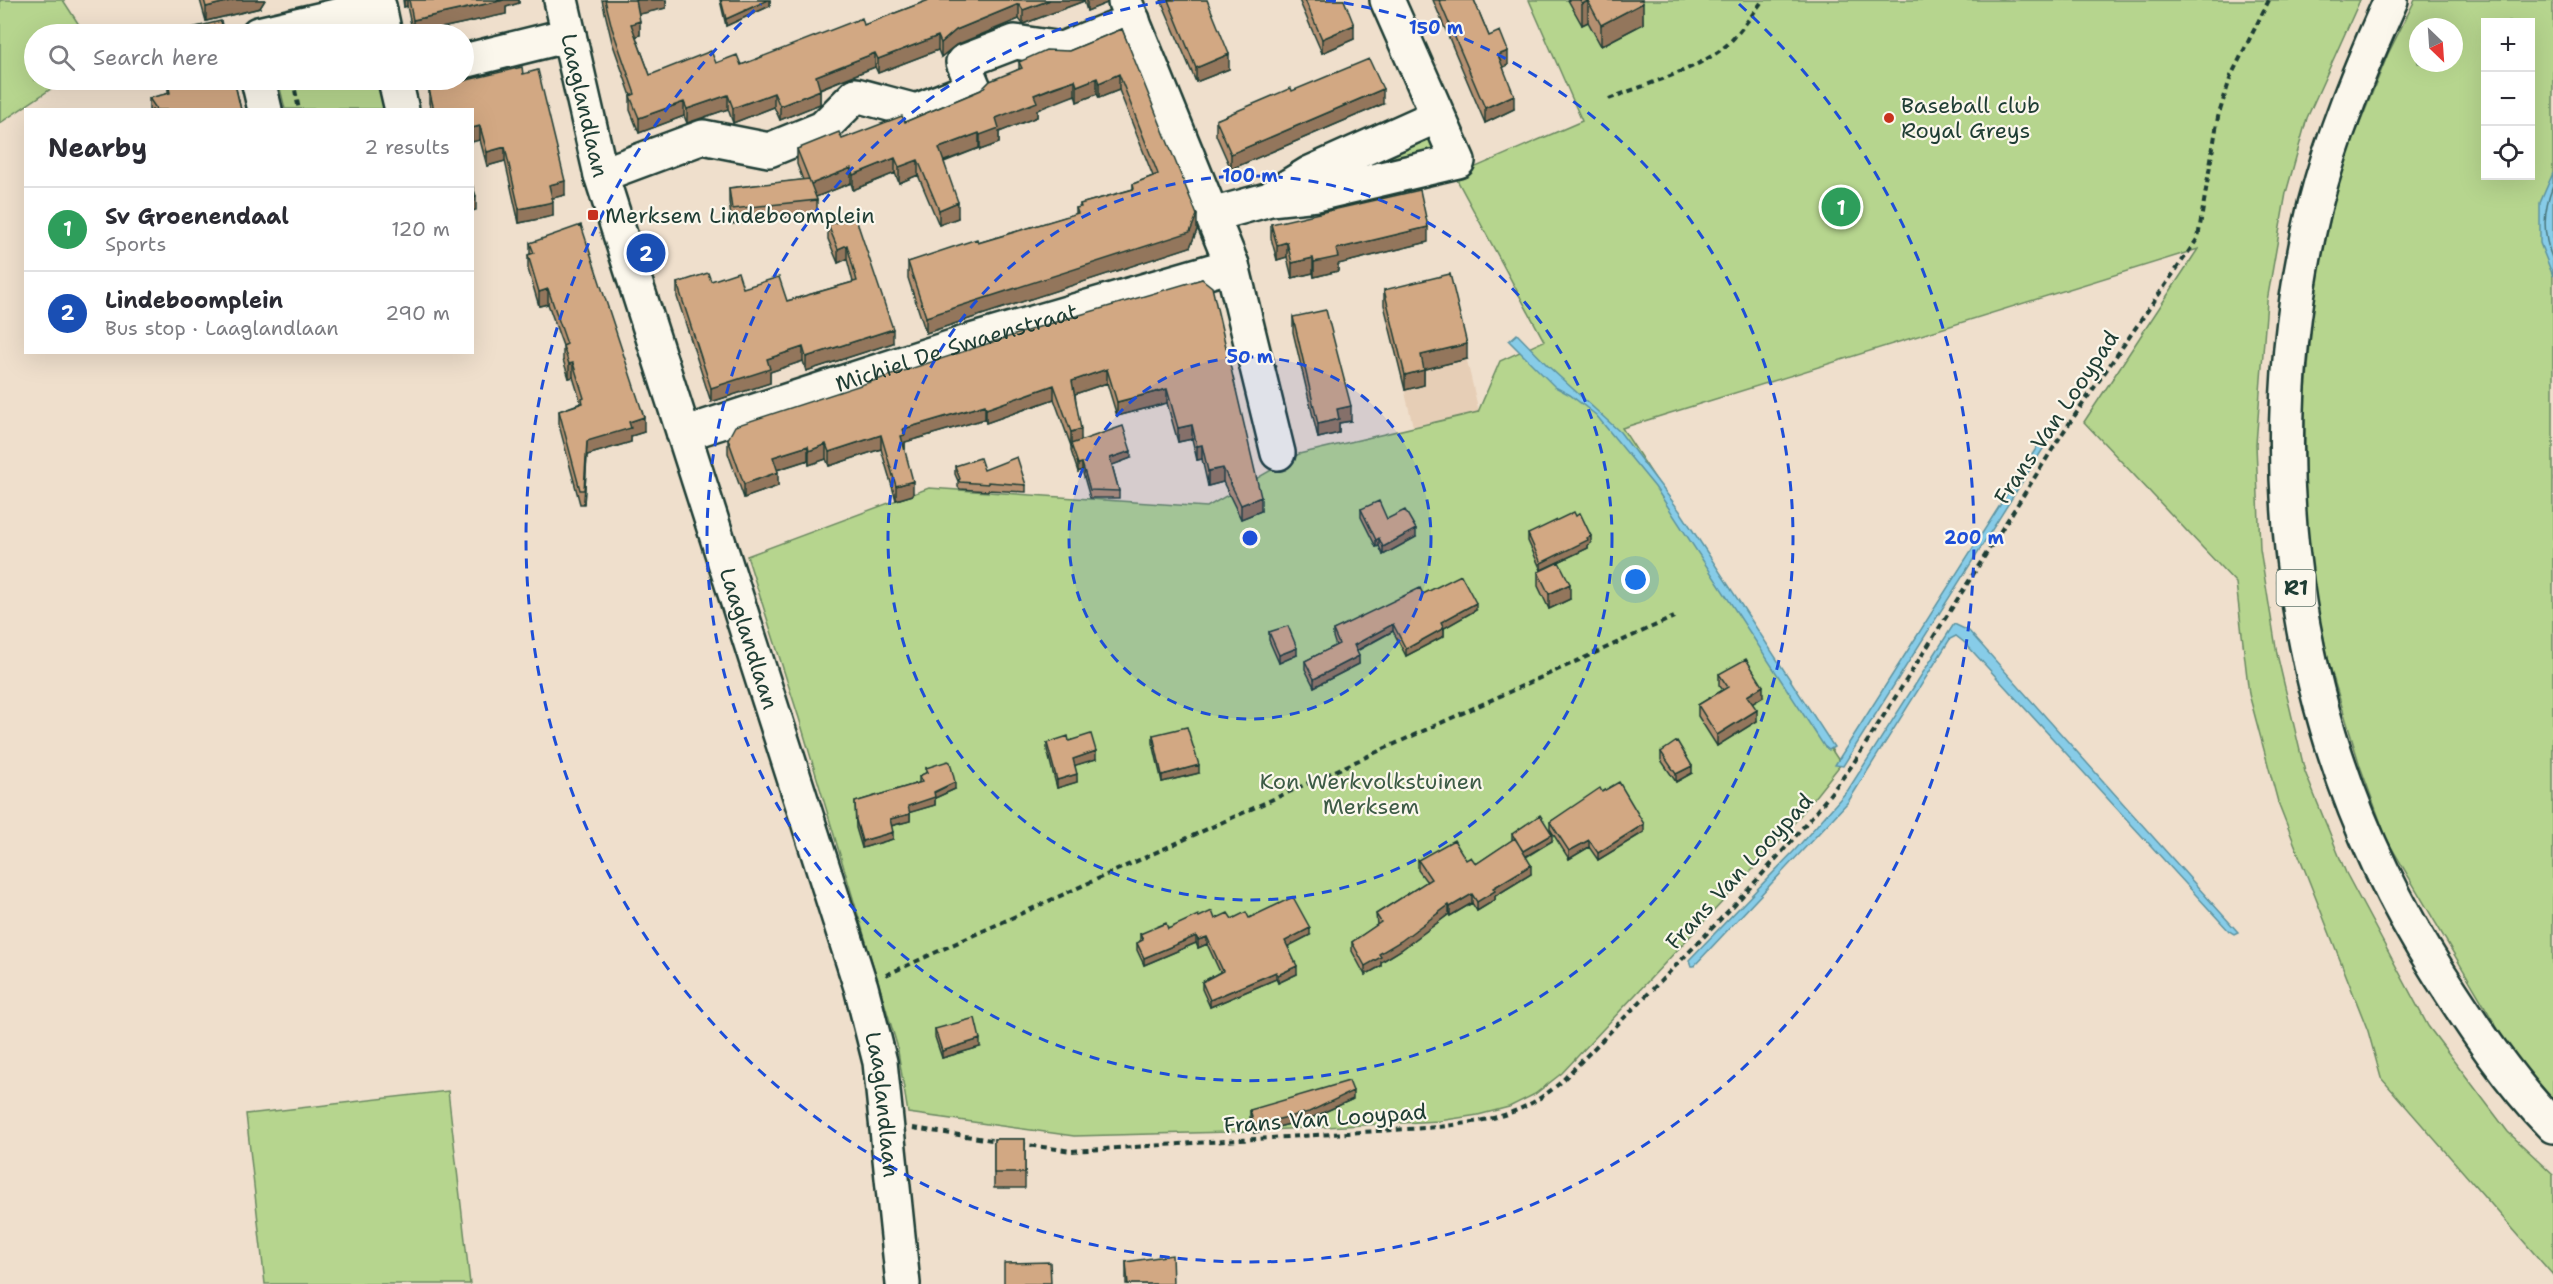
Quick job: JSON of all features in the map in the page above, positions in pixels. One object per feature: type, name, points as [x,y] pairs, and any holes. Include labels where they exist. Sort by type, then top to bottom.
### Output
[{"type":"main road","name":"Laaglandlaan","points":[[561,0],[601,175],[861,987],[880,1062],[903,1284]]},
{"type":"main road","points":[[1212,214],[1270,198],[1317,194],[1458,161],[1387,0]]},
{"type":"main road","name":"R1","points":[[2391,0],[2349,98],[2329,156],[2316,203],[2299,286],[2292,334],[2286,433],[2293,570],[2311,668],[2326,725],[2344,782],[2375,859],[2426,954],[2468,1018],[2506,1070],[2553,1126]]},
{"type":"main road","points":[[301,24],[379,6],[383,24]]},
{"type":"main road","points":[[601,175],[703,137],[769,150],[823,128],[856,95],[916,111],[974,88],[963,62],[1015,42],[1062,49],[1129,10],[1232,265],[1278,453]]},
{"type":"main road","points":[[474,59],[569,35]]},
{"type":"main road","points":[[260,90],[265,108]]},
{"type":"main road","points":[[397,90],[402,108]]},
{"type":"main road","points":[[1270,198],[1310,173],[1437,116]]},
{"type":"main road","name":"Michiel De Swaenstraat","points":[[684,434],[971,341],[1232,265]]},
{"type":"path","points":[[1609,99],[1692,65],[1715,53],[1739,32],[1763,0]]},
{"type":"path","name":"Frans Van Looypad","points":[[1015,1143],[1072,1151],[1438,1127],[1517,1112],[1540,1100],[1560,1083],[1782,854],[1818,811],[1853,764],[2064,431],[2198,238],[2217,117],[2231,76],[2269,0]]},
{"type":"path","points":[[295,90],[299,108]]},
{"type":"path","points":[[861,987],[1674,617]]},
{"type":"path","points":[[886,1125],[1004,1142]]},
{"type":"shaded area","points":[[1450,288],[1479,412],[1413,426],[1384,305]]},
{"type":"green space","points":[[0,0],[63,0],[79,24],[24,24],[24,90],[49,90],[0,123]]},
{"type":"green space","name":"Kon Werkvolkstuinen Merksem","points":[[1529,0],[2360,0],[2307,118],[2286,193],[2267,301],[2256,444],[2260,549],[2277,654],[2305,772],[2346,873],[2428,1026],[2508,1132],[2553,1174],[2553,1275],[2381,1078],[2368,1031],[2278,802],[2249,694],[2236,583],[2084,422],[2198,249],[1622,428],[1841,764],[1783,837],[1562,1073],[1535,1094],[1509,1107],[1439,1121],[1229,1132],[1074,1136],[908,1113],[897,1045],[799,718],[747,556],[929,488],[1207,507],[1299,454],[1478,412],[1500,361],[1544,341],[1455,176],[1582,121]]},
{"type":"green space","points":[[2415,0],[2553,0],[2553,1099],[2512,1053],[2387,840],[2360,766],[2330,667],[2304,548],[2305,402],[2315,288],[2341,170],[2388,54]]},
{"type":"green space","points":[[280,90],[388,90],[393,108],[285,108]]},
{"type":"green space","points":[[1432,136],[1439,153],[1318,180]]},
{"type":"green space","points":[[448,1091],[470,1284],[265,1284],[246,1114]]},
{"type":"water","points":[[2553,173],[2553,276],[2540,243],[2540,203]]},
{"type":"water","points":[[1517,334],[1549,367],[1620,432],[1682,514],[1834,747],[1829,750],[1824,746],[1655,487],[1596,415],[1570,395],[1555,387],[1509,341]]},
{"type":"water","points":[[2049,428],[2053,433],[1843,766],[1835,765]]},
{"type":"water","points":[[1954,624],[1969,631],[2238,932],[2234,934],[2229,931],[1965,643],[1956,636],[1950,639],[1848,802],[1694,966],[1691,966],[1689,960],[1795,850],[1848,790]]},
{"type":"building","points":[[204,0],[234,0],[206,7]]},
{"type":"building","points":[[409,0],[504,0],[413,20]]},
{"type":"building","points":[[605,0],[636,0],[640,21],[631,24],[650,75],[711,51],[716,63],[737,55],[741,65],[862,18],[864,25],[929,0],[1050,0],[1023,10],[1019,4],[956,30],[941,43],[938,36],[878,59],[875,53],[816,76],[820,90],[780,106],[774,93],[733,108],[728,95],[687,109],[684,102],[639,118],[630,96],[635,94],[612,28]]},
{"type":"building","points":[[721,0],[768,0],[726,19]]},
{"type":"building","points":[[1168,0],[1207,0],[1229,54],[1196,68]]},
{"type":"building","points":[[1305,0],[1344,0],[1354,25],[1322,39]]},
{"type":"building","points":[[1439,0],[1474,0],[1489,36],[1500,31],[1508,51],[1498,55],[1514,95],[1485,108]]},
{"type":"building","points":[[1580,0],[1642,0],[1643,3],[1601,25],[1588,1],[1582,4]]},
{"type":"building","points":[[1122,29],[1197,215],[1190,232],[926,317],[908,262],[977,239],[978,243],[1078,213],[1076,208],[1081,207],[1080,204],[1134,189],[1133,184],[1158,174],[1119,74],[1099,83],[1097,78],[1077,86],[1075,80],[1034,95],[1037,102],[996,118],[999,128],[939,148],[958,202],[939,210],[918,160],[899,167],[895,158],[853,175],[851,168],[811,184],[797,149],[839,132],[842,139],[902,116],[905,122],[981,90],[990,81],[1022,68],[1019,62],[1046,50],[1069,51]]},
{"type":"building","points":[[1369,59],[1383,89],[1231,154],[1216,120],[1291,88],[1292,91]]},
{"type":"building","points":[[522,67],[523,74],[538,70],[565,181],[549,185],[553,202],[519,209],[505,147],[487,152],[480,126],[474,128],[474,108],[434,108],[429,90],[474,90],[474,78]]},
{"type":"building","points":[[169,90],[236,90],[241,108],[156,108],[149,98],[170,93]]},
{"type":"building","points":[[809,179],[817,200],[732,209],[729,188]]},
{"type":"building","points":[[1420,190],[1428,227],[1336,249],[1338,257],[1314,262],[1313,258],[1292,263],[1287,242],[1277,245],[1271,224]]},
{"type":"building","points":[[855,216],[893,329],[806,357],[803,347],[767,359],[770,369],[711,388],[677,283],[708,273],[711,281],[738,272],[743,288],[779,277],[787,301],[857,281],[847,245],[838,249],[828,225]]},
{"type":"building","points":[[581,225],[644,417],[629,422],[631,428],[587,441],[584,490],[580,490],[559,411],[583,403],[584,398],[573,363],[569,364],[563,346],[567,344],[548,289],[539,292],[528,255],[534,253],[530,243]]},
{"type":"building","points":[[1450,274],[1467,344],[1421,355],[1424,370],[1405,375],[1384,290]]},
{"type":"building","points":[[1202,279],[1212,287],[1261,497],[1241,505],[1223,468],[1208,471],[1202,445],[1197,446],[1192,425],[1178,428],[1167,389],[1117,402],[1107,369],[1072,381],[1081,429],[1071,432],[1054,385],[986,409],[985,405],[903,429],[905,435],[901,436],[913,481],[896,486],[881,435],[829,452],[826,444],[809,451],[808,446],[773,457],[778,472],[744,484],[728,439],[735,426],[1042,326]]},
{"type":"building","points":[[1326,310],[1351,406],[1337,409],[1339,419],[1318,424],[1293,317]]},
{"type":"building","points":[[1123,426],[1131,451],[1110,458],[1119,491],[1090,490],[1082,463],[1078,464],[1071,444]]},
{"type":"building","points":[[1017,457],[1026,485],[960,482],[958,480],[960,479],[955,466],[980,458],[984,470]]},
{"type":"building","points":[[1379,501],[1387,519],[1405,510],[1416,529],[1383,547],[1379,538],[1376,540],[1361,509]]},
{"type":"building","points":[[1574,512],[1576,516],[1580,513],[1591,536],[1587,538],[1588,540],[1541,563],[1528,534]]},
{"type":"building","points":[[1559,562],[1570,584],[1549,594],[1538,572]]},
{"type":"building","points":[[1461,575],[1476,603],[1441,622],[1444,628],[1406,649],[1393,624],[1354,645],[1359,656],[1314,679],[1305,661],[1339,644],[1333,630],[1420,588],[1423,594]]},
{"type":"building","points":[[1288,626],[1297,648],[1279,655],[1269,632]]},
{"type":"building","points":[[1746,659],[1763,686],[1747,696],[1757,710],[1717,735],[1698,705],[1728,687],[1719,674]]},
{"type":"building","points":[[1187,727],[1199,765],[1162,775],[1153,735]]},
{"type":"building","points":[[1091,734],[1096,751],[1073,759],[1077,774],[1057,780],[1047,743],[1068,736],[1069,741]]},
{"type":"building","points":[[1677,741],[1692,766],[1676,774],[1661,752]]},
{"type":"building","points":[[948,761],[955,782],[934,792],[935,797],[908,806],[910,814],[890,819],[893,832],[862,841],[856,820],[855,802],[922,782],[919,776],[928,772],[926,768]]},
{"type":"building","points":[[1619,782],[1644,824],[1598,853],[1589,840],[1569,851],[1550,822],[1600,788],[1602,792]]},
{"type":"building","points":[[1540,815],[1552,834],[1523,851],[1512,834]]},
{"type":"building","points":[[1515,838],[1531,865],[1493,888],[1495,891],[1477,902],[1472,894],[1450,907],[1449,905],[1401,941],[1379,954],[1381,957],[1365,966],[1352,942],[1381,922],[1376,914],[1431,879],[1418,860],[1454,840],[1466,860],[1471,857],[1476,864]]},
{"type":"building","points":[[1293,897],[1310,928],[1285,941],[1297,966],[1278,975],[1276,972],[1210,1000],[1202,982],[1223,971],[1207,937],[1198,940],[1196,936],[1144,958],[1137,943],[1143,940],[1140,934],[1166,923],[1168,929],[1212,911],[1215,919],[1228,913],[1232,919],[1246,912],[1249,918]]},
{"type":"building","points":[[975,1018],[980,1039],[942,1051],[935,1029]]},
{"type":"building","points":[[1349,1081],[1353,1091],[1309,1112],[1254,1125],[1250,1110]]},
{"type":"building","points":[[994,1139],[1025,1139],[1025,1173],[994,1173]]},
{"type":"building","points":[[1172,1255],[1173,1284],[1128,1284],[1126,1262]]},
{"type":"building","points":[[1050,1262],[1051,1283],[1004,1284],[1004,1263]]},
{"type":"place","name":"Baseball club Royal Greys","points":[[1889,118]]},
{"type":"place","name":"Sv Groenendaal","points":[[1841,207]]},
{"type":"place","name":"Merksem Lindeboomplein","points":[[593,215]]},
{"type":"place","name":"Lindeboomplein","points":[[646,253]]}]
